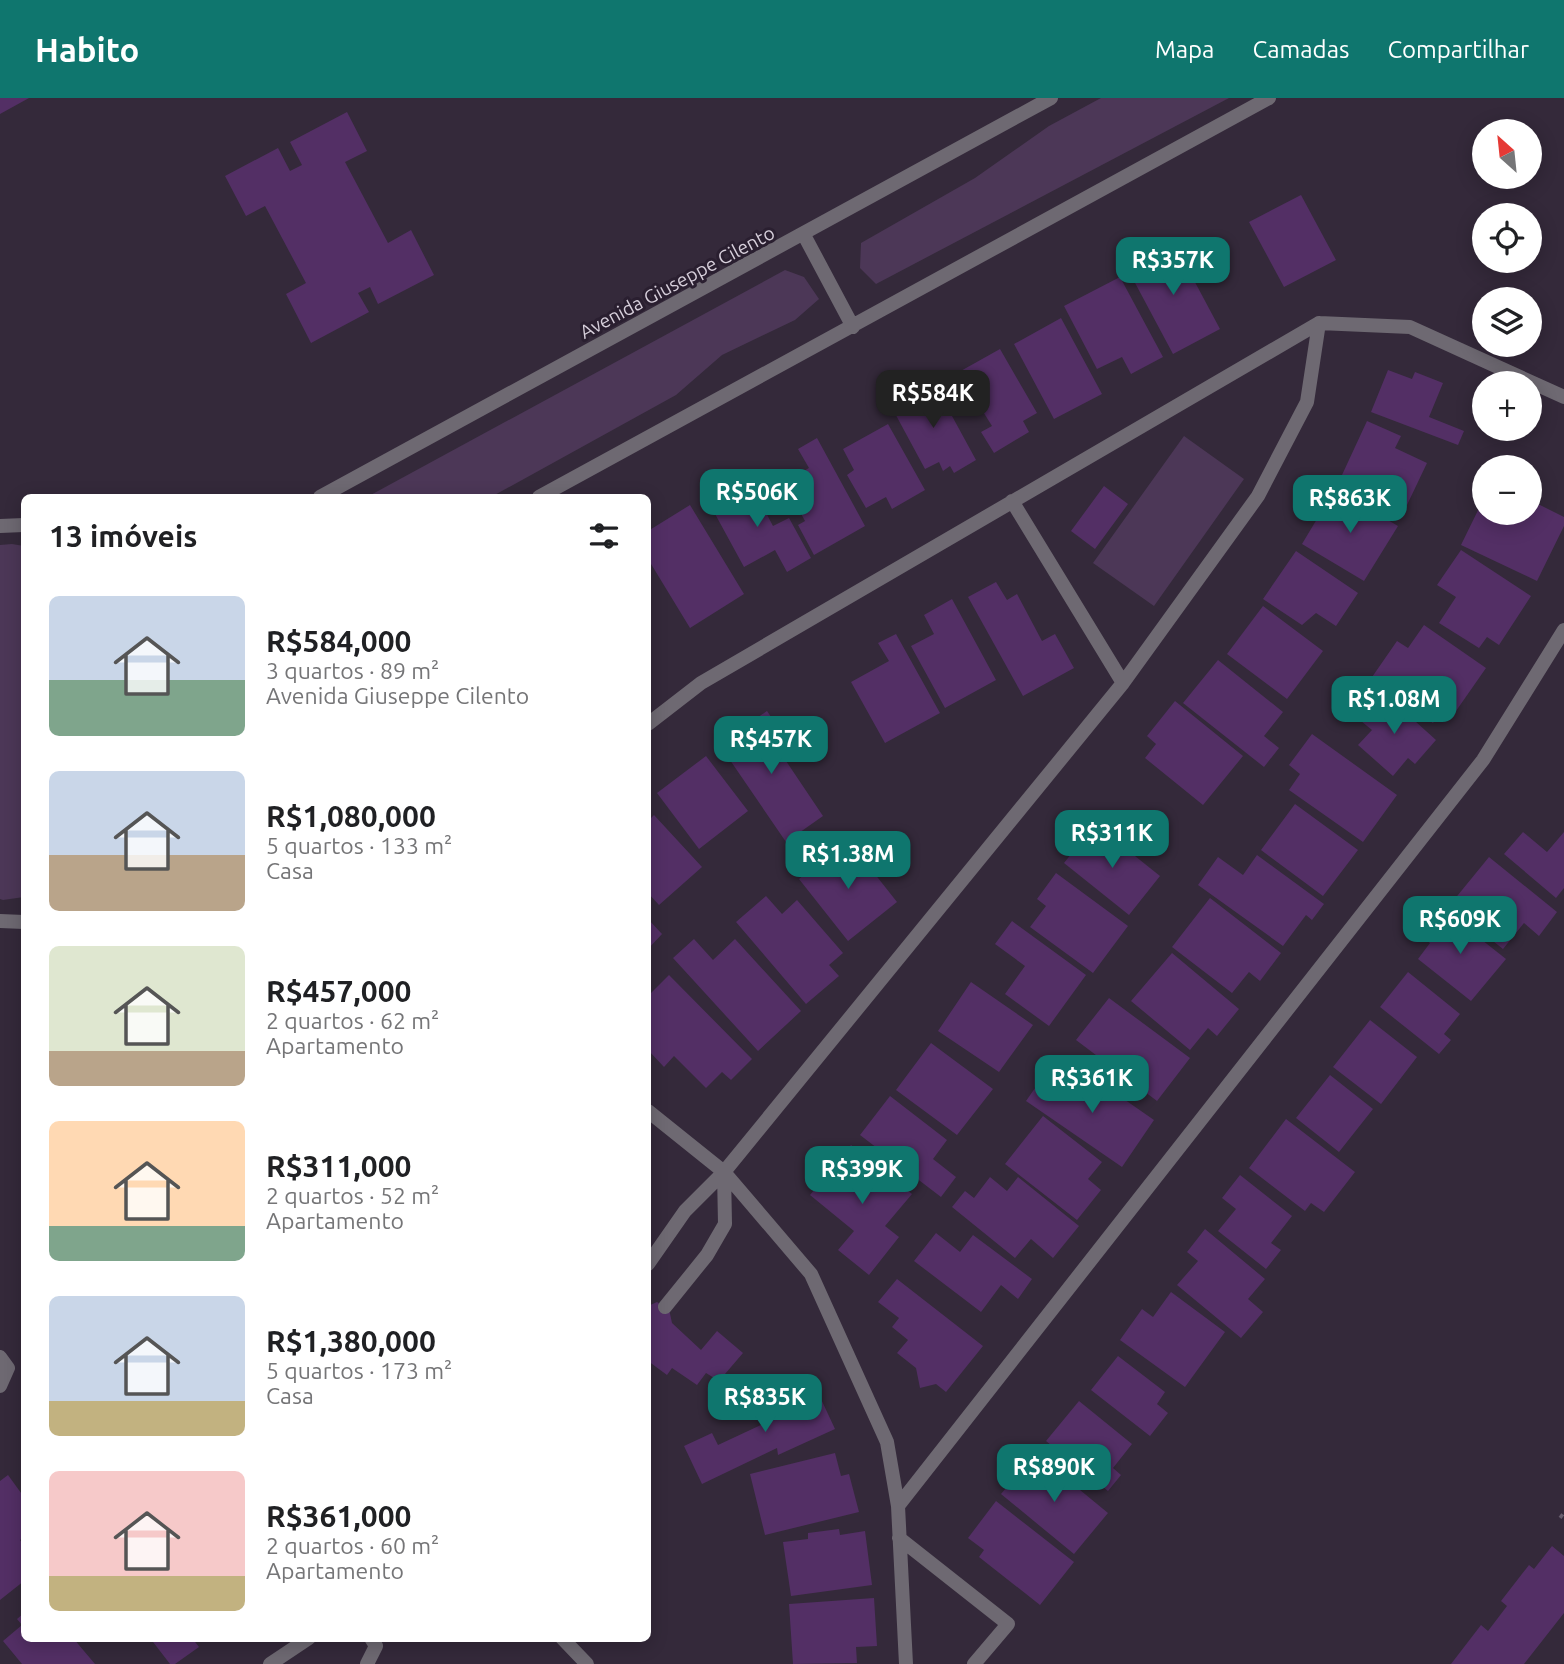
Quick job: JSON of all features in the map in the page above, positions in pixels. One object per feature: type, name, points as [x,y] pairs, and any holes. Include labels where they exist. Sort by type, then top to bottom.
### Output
[{"type":"street","name":"Avenida Giuseppe Cilento","points":[[326,494],[1051,98]]},
{"type":"street","points":[[545,494],[1269,98]]},
{"type":"street","points":[[804,235],[853,327]]},
{"type":"street","points":[[651,722],[701,683],[1319,323],[1410,327],[1564,397]]},
{"type":"street","points":[[651,1260],[685,1211],[724,1172],[1123,683],[1258,496],[1307,402],[1319,323]]},
{"type":"street","points":[[1012,501],[1123,683]]},
{"type":"street","points":[[0,527],[21,525]]},
{"type":"street","points":[[898,1506],[1483,760],[1564,630]]},
{"type":"street","points":[[0,921],[21,922]]},
{"type":"street","points":[[651,1113],[724,1172],[811,1274],[887,1442],[898,1506],[906,1664]]},
{"type":"street","points":[[665,1307],[707,1255],[725,1224],[724,1172]]},
{"type":"street","points":[[0,1357],[8,1368],[0,1386]]},
{"type":"street","points":[[899,1538],[1008,1624],[974,1664]]},
{"type":"street","points":[[270,1664],[303,1642]]},
{"type":"street","points":[[367,1664],[376,1646],[374,1642]]},
{"type":"street","points":[[566,1642],[587,1664]]},
{"type":"shaded area","points":[[1101,98],[1229,98],[876,284],[860,268],[861,243],[975,178],[1049,126]]},
{"type":"shaded area","points":[[785,270],[804,277],[819,299],[795,320],[722,355],[676,395],[496,494],[373,494]]},
{"type":"shaded area","points":[[1184,436],[1244,479],[1154,606],[1093,563]]},
{"type":"shaded area","points":[[0,545],[21,546],[21,897],[3,900],[0,899]]},
{"type":"building","points":[[0,98],[29,98],[0,114]]},
{"type":"building","points":[[347,112],[367,151],[345,162],[388,243],[411,230],[434,275],[378,304],[370,287],[358,293],[369,312],[311,343],[286,294],[306,283],[265,206],[246,216],[225,176],[278,148],[290,171],[302,165],[290,142]]},
{"type":"building","points":[[1301,195],[1336,260],[1284,287],[1249,222]]},
{"type":"building","points":[[1173,241],[1220,329],[1173,354],[1126,266]]},
{"type":"building","points":[[1120,277],[1163,357],[1131,374],[1122,357],[1097,369],[1064,306]]},
{"type":"building","points":[[1061,318],[1102,394],[1054,419],[1014,344]]},
{"type":"building","points":[[1000,349],[1037,413],[1023,421],[1029,432],[994,453],[981,432],[992,426],[982,410],[973,416],[950,377]]},
{"type":"building","points":[[1388,370],[1412,379],[1415,372],[1443,383],[1429,417],[1464,431],[1458,445],[1371,412]]},
{"type":"building","points":[[934,383],[976,460],[954,473],[950,466],[943,471],[939,462],[925,469],[891,406]]},
{"type":"building","points":[[1367,421],[1401,436],[1395,448],[1427,463],[1407,505],[1342,475]]},
{"type":"building","points":[[888,424],[925,490],[892,509],[886,497],[866,508],[847,475],[854,470],[843,449]]},
{"type":"building","points":[[817,438],[865,526],[814,555],[798,525],[805,521],[784,482],[809,468],[798,449]]},
{"type":"building","points":[[748,479],[773,526],[789,518],[811,558],[787,572],[775,550],[744,567],[708,501]]},
{"type":"building","points":[[1104,486],[1128,504],[1095,549],[1071,531]]},
{"type":"building","points":[[1335,489],[1398,526],[1364,581],[1302,544]]},
{"type":"building","points":[[690,505],[744,594],[690,628],[651,564],[651,529]]},
{"type":"building","points":[[1542,506],[1564,517],[1564,526],[1537,581],[1461,545],[1472,523],[1472,525],[1542,525]]},
{"type":"building","points":[[1461,550],[1531,596],[1499,645],[1487,637],[1479,648],[1439,623],[1456,597],[1437,585]]},
{"type":"building","points":[[1296,551],[1358,593],[1336,626],[1316,613],[1302,625],[1263,599]]},
{"type":"building","points":[[996,582],[1007,600],[1017,594],[1042,641],[1055,634],[1074,668],[1023,696],[968,597]]},
{"type":"building","points":[[952,599],[996,680],[945,708],[911,646],[934,634],[924,615]]},
{"type":"building","points":[[1263,606],[1323,651],[1287,699],[1227,654]]},
{"type":"building","points":[[1424,625],[1486,668],[1456,711],[1446,704],[1433,723],[1370,680],[1397,641],[1408,648]]},
{"type":"building","points":[[896,634],[940,713],[885,743],[851,682],[889,661],[878,643]]},
{"type":"building","points":[[1218,660],[1283,712],[1264,736],[1279,748],[1264,767],[1183,703]]},
{"type":"building","points":[[1385,694],[1436,740],[1415,764],[1408,758],[1393,776],[1358,745],[1372,730],[1361,721]]},
{"type":"building","points":[[1175,701],[1243,756],[1203,805],[1145,758],[1156,744],[1147,736]]},
{"type":"building","points":[[767,711],[792,748],[782,755],[823,816],[786,842],[719,744]]},
{"type":"building","points":[[1312,734],[1397,795],[1363,842],[1289,790],[1300,774],[1289,765]]},
{"type":"building","points":[[706,756],[748,811],[699,849],[657,793]]},
{"type":"building","points":[[1295,804],[1358,850],[1323,896],[1261,850]]},
{"type":"building","points":[[654,815],[702,867],[659,905],[651,896],[651,818]]},
{"type":"building","points":[[1095,824],[1160,876],[1129,915],[1064,863]]},
{"type":"building","points":[[1523,832],[1547,852],[1564,832],[1564,888],[1556,898],[1504,854]]},
{"type":"building","points":[[848,840],[897,902],[848,941],[799,879]]},
{"type":"building","points":[[1257,855],[1324,904],[1312,920],[1306,915],[1283,946],[1198,885],[1218,857],[1243,875]]},
{"type":"building","points":[[1489,857],[1557,912],[1539,936],[1524,923],[1503,949],[1449,906]]},
{"type":"building","points":[[1056,873],[1128,926],[1093,973],[1030,927],[1046,906],[1037,899]]},
{"type":"building","points":[[766,896],[782,914],[797,900],[843,953],[829,965],[839,976],[806,1004],[736,922]]},
{"type":"building","points":[[1210,898],[1281,953],[1260,981],[1249,972],[1232,993],[1172,947]]},
{"type":"building","points":[[1444,910],[1506,959],[1471,1001],[1418,959],[1430,943],[1422,937]]},
{"type":"building","points":[[1012,921],[1086,975],[1049,1026],[1005,994],[1025,966],[995,944]]},
{"type":"building","points":[[651,922],[662,934],[651,946]]},
{"type":"building","points":[[694,939],[713,960],[735,939],[801,1011],[758,1051],[673,958]]},
{"type":"building","points":[[1172,953],[1239,1009],[1217,1036],[1208,1028],[1190,1050],[1131,1001]]},
{"type":"building","points":[[1408,972],[1460,1014],[1444,1034],[1451,1040],[1439,1054],[1380,1007]]},
{"type":"building","points":[[669,975],[752,1059],[731,1080],[722,1072],[706,1088],[674,1056],[664,1067],[651,1053],[651,993]]},
{"type":"building","points":[[971,982],[1033,1025],[999,1072],[938,1031]]},
{"type":"building","points":[[1109,998],[1190,1058],[1157,1101],[1076,1040]]},
{"type":"building","points":[[1370,1020],[1417,1057],[1381,1104],[1333,1067]]},
{"type":"building","points":[[931,1043],[993,1089],[957,1135],[896,1090]]},
{"type":"building","points":[[1049,1068],[1085,1093],[1095,1079],[1154,1120],[1122,1167],[1026,1101]]},
{"type":"building","points":[[1330,1075],[1373,1109],[1339,1152],[1296,1118]]},
{"type":"building","points":[[890,1096],[947,1140],[933,1159],[956,1177],[941,1197],[860,1135]]},
{"type":"building","points":[[1043,1116],[1102,1162],[1088,1179],[1101,1190],[1077,1220],[1005,1164]]},
{"type":"building","points":[[1286,1119],[1355,1172],[1324,1212],[1311,1203],[1305,1211],[1249,1168]]},
{"type":"building","points":[[851,1145],[912,1194],[885,1226],[899,1237],[869,1275],[838,1250],[854,1231],[810,1195]]},
{"type":"building","points":[[1240,1175],[1292,1216],[1271,1243],[1281,1250],[1266,1269],[1218,1231],[1236,1209],[1222,1198]]},
{"type":"building","points":[[990,1177],[1007,1191],[1018,1177],[1079,1226],[1053,1258],[1031,1239],[1015,1258],[952,1207],[965,1191],[974,1198]]},
{"type":"building","points":[[1205,1229],[1265,1279],[1248,1299],[1263,1312],[1241,1338],[1177,1285],[1198,1261],[1187,1252]]},
{"type":"building","points":[[936,1233],[960,1252],[973,1235],[1032,1279],[1018,1299],[1001,1285],[981,1312],[914,1261]]},
{"type":"building","points":[[897,1279],[983,1346],[946,1392],[936,1384],[920,1388],[916,1368],[897,1353],[908,1340],[892,1327],[899,1318],[878,1302]]},
{"type":"building","points":[[1171,1292],[1225,1332],[1185,1387],[1120,1340],[1142,1309],[1153,1317]]},
{"type":"building","points":[[657,1302],[669,1309],[672,1323],[701,1350],[717,1331],[743,1353],[719,1381],[706,1373],[697,1385],[672,1368],[667,1375],[651,1363],[651,1305]]},
{"type":"building","points":[[1118,1356],[1165,1392],[1157,1404],[1168,1413],[1150,1436],[1091,1390]]},
{"type":"building","points":[[813,1382],[835,1429],[778,1455],[777,1448],[702,1484],[684,1446],[712,1433],[718,1445],[763,1424],[756,1409]]},
{"type":"building","points":[[1079,1401],[1132,1444],[1113,1468],[1121,1475],[1108,1491],[1046,1441]]},
{"type":"building","points":[[835,1453],[841,1476],[849,1474],[859,1512],[765,1535],[750,1474]]},
{"type":"building","points":[[1035,1453],[1108,1513],[1074,1554],[1001,1494]]},
{"type":"building","points":[[8,1475],[21,1493],[21,1583],[0,1600],[0,1481]]},
{"type":"building","points":[[996,1501],[1074,1562],[1040,1605],[979,1557],[984,1550],[968,1538]]},
{"type":"building","points":[[839,1529],[840,1535],[865,1531],[872,1585],[791,1596],[783,1542],[808,1539],[808,1533]]},
{"type":"building","points":[[1552,1546],[1564,1556],[1564,1613],[1524,1664],[1451,1664],[1481,1625],[1488,1631],[1507,1606],[1501,1601],[1529,1565],[1534,1569]]},
{"type":"building","points":[[874,1598],[877,1646],[856,1647],[857,1663],[793,1664],[789,1604]]},
{"type":"building","points":[[21,1626],[21,1642],[76,1642],[95,1664],[22,1664],[3,1641]]},
{"type":"building","points":[[153,1642],[195,1642],[199,1647],[175,1664],[170,1664]]}]
